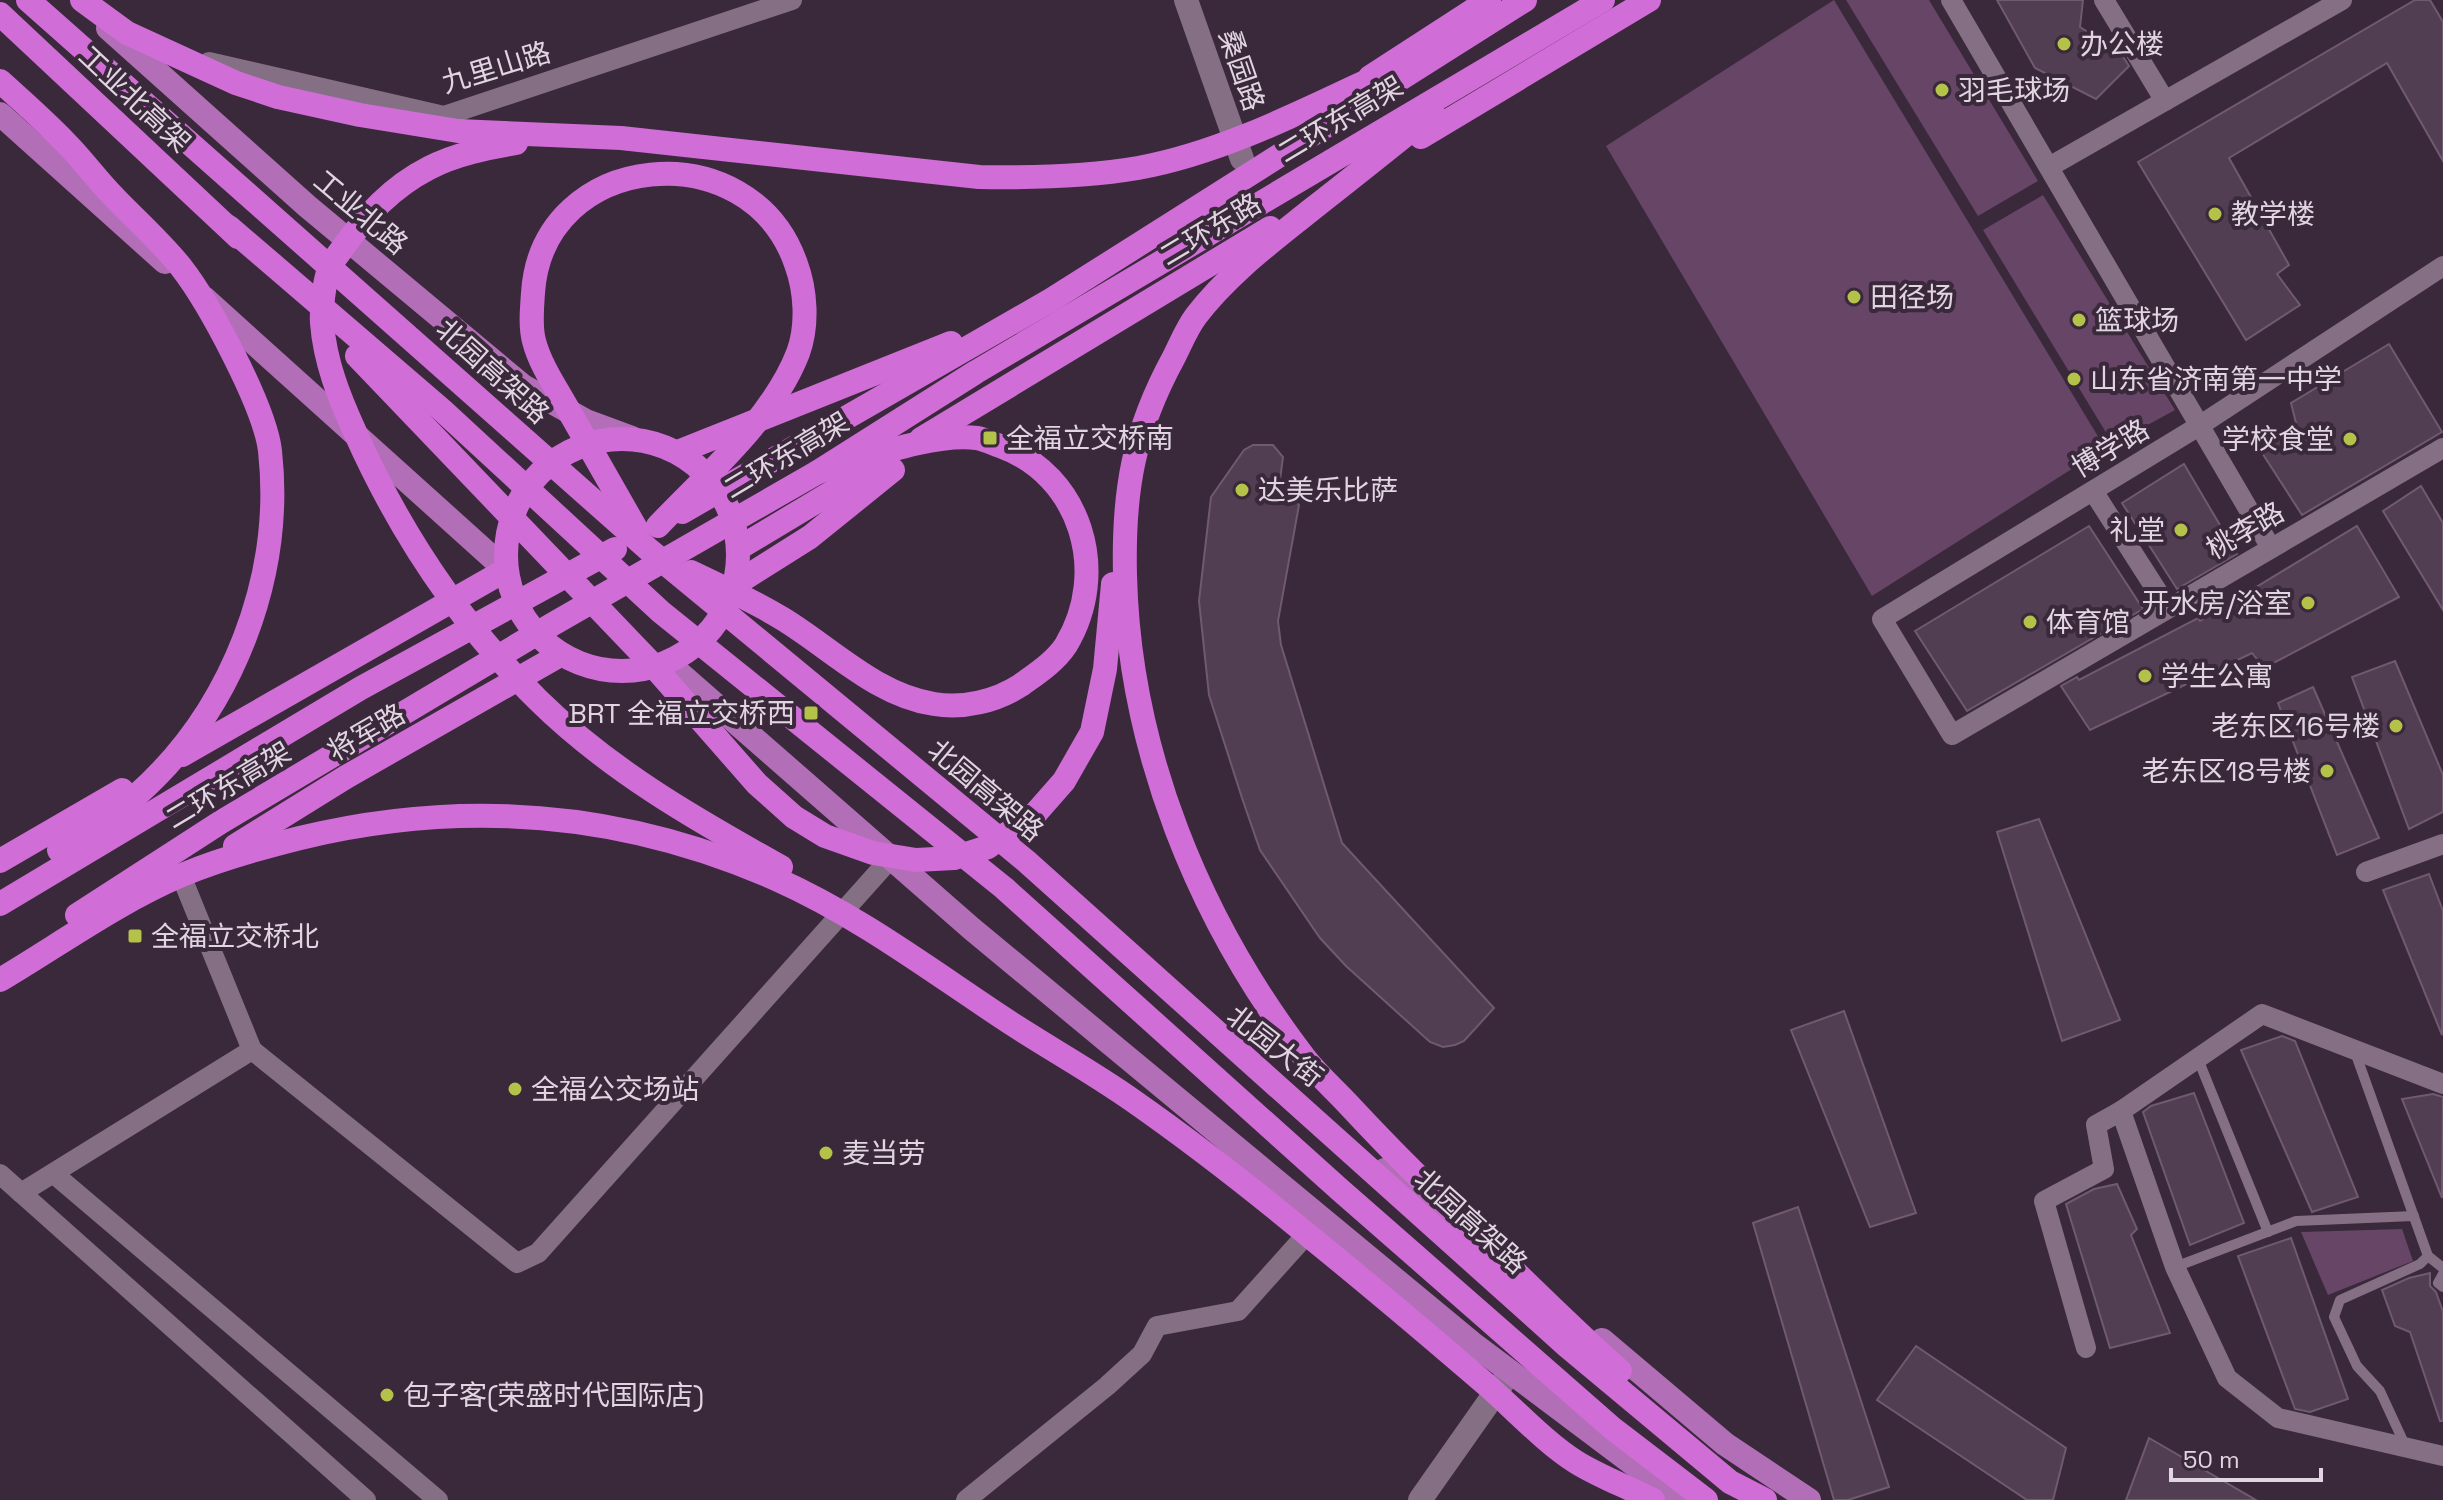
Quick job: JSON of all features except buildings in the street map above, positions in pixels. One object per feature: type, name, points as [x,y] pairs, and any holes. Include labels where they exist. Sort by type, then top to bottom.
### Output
[{"type":"highway","name":"工业北高架","points":[[28,0],[168,124]]},
{"type":"highway","points":[[82,0],[127,33],[236,83],[278,97],[360,115],[458,131],[621,138],[979,177],[1083,175],[1140,167],[1204,149],[1291,116],[1471,33]]},
{"type":"highway","name":"二环东路","points":[[713,482],[954,342],[1489,0]]},
{"type":"highway","name":"二环东高架","points":[[0,904],[361,688],[658,526],[1051,300],[1525,0]]},
{"type":"highway","name":"二环东高架","points":[[0,961],[221,822],[553,624],[818,472],[976,372],[1603,0]]},
{"type":"highway","name":"二环东路","points":[[739,548],[1649,0]]},
{"type":"highway","name":"工业北高架","points":[[0,14],[229,227]]},
{"type":"highway","points":[[229,227],[408,407],[650,662],[757,784],[794,817],[825,836],[873,853],[916,860],[954,858],[988,847],[1035,814],[1064,781],[1092,732],[1103,682],[1127,488],[1139,438],[1160,383],[1194,318],[1231,276],[1491,67]]},
{"type":"highway","points":[[0,81],[67,144],[180,266],[210,311],[259,414],[270,449],[271,514],[265,563],[252,618],[235,662],[212,705],[179,753],[138,795],[85,834],[0,888]]},
{"type":"highway","name":"北园高架路","points":[[168,124],[648,549],[1026,861],[1567,1346],[1730,1482],[1765,1500]]},
{"type":"highway","points":[[621,138],[521,142],[477,150],[430,167],[389,192],[359,225],[329,267],[322,321],[334,386],[369,464],[408,535],[450,598],[525,686],[595,750],[686,814],[785,870],[833,909]]},
{"type":"highway","points":[[658,526],[758,421],[782,387],[799,351],[804,318],[803,284],[791,248],[771,217],[738,191],[674,172],[636,175],[578,202],[554,231],[540,254],[533,281],[531,313],[534,341],[551,379],[648,549],[783,619],[860,672],[899,694],[935,704],[971,705],[1006,695],[1041,672],[1065,647],[1087,589],[1087,558],[1079,524],[1061,490],[1041,467],[1016,451],[977,438],[938,439],[818,472]]},
{"type":"highway","points":[[229,227],[442,410],[661,612],[1004,888],[1339,1189],[1612,1428],[1706,1500]]},
{"type":"highway","name":"二环东路","points":[[678,452],[954,342]]},
{"type":"highway","name":"二环东路","points":[[737,583],[810,537],[966,411]]},
{"type":"highway","points":[[632,438],[678,452],[713,482],[731,513],[739,548],[737,583],[723,615],[669,664],[632,672],[595,669],[560,655],[534,632],[516,603],[506,570],[509,528],[526,490],[555,459],[593,442],[632,438]]},
{"type":"highway","points":[[1127,488],[1124,542],[1126,609],[1144,729],[1162,791],[1205,896],[1262,999],[1307,1061],[1406,1165],[1534,1291],[1715,1454],[1783,1500]]},
{"type":"highway","points":[[0,861],[292,690],[506,570]]},
{"type":"highway","name":"将军路","points":[[0,990],[346,777],[560,655]]},
{"type":"highway","points":[[0,980],[181,875],[263,847],[346,827],[423,817],[521,815],[592,823],[657,837],[713,854],[777,879],[893,943],[1007,1021],[1130,1098],[1250,1187],[1411,1320],[1574,1461],[1653,1500]]},
{"type":"main road","name":"工业北路","points":[[72,0],[118,36],[307,206],[523,386],[586,421],[632,438]]},
{"type":"main road","points":[[0,114],[506,570]]},
{"type":"main road","name":"北园大街","points":[[723,615],[1232,1052],[1566,1309],[1725,1444],[1809,1500]]},
{"type":"main road","points":[[669,664],[984,939],[1510,1372],[1681,1500]]},
{"type":"street","name":"九里山路","points":[[118,36],[233,69],[444,116],[792,0]]},
{"type":"street","name":"桑园路","points":[[1186,0],[1242,159]]},
{"type":"street","points":[[1951,0],[2271,548]]},
{"type":"street","points":[[2104,0],[2165,101]]},
{"type":"street","points":[[2049,167],[2342,0]]},
{"type":"street","name":"博学路","points":[[1952,735],[1882,619],[2199,426],[2443,266]]},
{"type":"street","name":"桃李路","points":[[1952,735],[2443,448]]},
{"type":"street","points":[[2093,491],[2168,608]]},
{"type":"street","points":[[2366,872],[2443,844]]},
{"type":"street","points":[[182,878],[252,1050],[517,1263],[538,1253],[891,858]]},
{"type":"street","points":[[2086,1348],[2044,1201],[2104,1169],[2096,1125],[2262,1014],[2443,1084]]},
{"type":"street","points":[[21,1193],[252,1050]]},
{"type":"street","points":[[2121,1111],[2175,1267],[2227,1378],[2278,1418],[2443,1456]]},
{"type":"street","points":[[0,1174],[366,1500]]},
{"type":"street","points":[[54,1174],[438,1500]]},
{"type":"street","points":[[966,1500],[1107,1386],[1142,1354],[1157,1326],[1238,1311],[1307,1234]]},
{"type":"street","points":[[1420,1500],[1510,1372]]},
{"type":"lane","points":[[2354,1049],[2428,1256],[2443,1268]]},
{"type":"lane","points":[[2198,1059],[2268,1232]]},
{"type":"lane","points":[[2175,1267],[2296,1221],[2414,1216]]},
{"type":"lane","points":[[2405,1445],[2380,1391],[2357,1366],[2334,1317],[2340,1300],[2420,1264],[2428,1256]]},
{"type":"lane","points":[[2443,1274],[2438,1283],[2443,1287]]},
{"type":"shaded area","name":"田径场","points":[[1834,0],[2105,448],[1872,596],[1606,146]]},
{"type":"shaded area","name":"羽毛球场","points":[[1846,0],[1929,0],[2038,181],[1978,216]]},
{"type":"shaded area","name":"篮球场","points":[[2043,195],[2175,410],[2113,444],[1983,230]]},
{"type":"shaded area","points":[[2402,1229],[2413,1261],[2328,1295],[2301,1232]]},
{"type":"place","name":"办公楼","points":[[2064,44]]},
{"type":"place","name":"羽毛球场","points":[[1942,90]]},
{"type":"place","name":"教学楼","points":[[2215,214]]},
{"type":"place","name":"田径场","points":[[1854,297]]},
{"type":"place","name":"篮球场","points":[[2079,320]]},
{"type":"place","name":"山东省济南第一中学","points":[[2074,379]]},
{"type":"place","name":"全福立交桥南","points":[[990,438]]},
{"type":"place","name":"学校食堂","points":[[2350,439]]},
{"type":"place","name":"达美乐比萨","points":[[1242,490]]},
{"type":"place","name":"礼堂","points":[[2181,530]]},
{"type":"place","name":"开水房/浴室","points":[[2308,603]]},
{"type":"place","name":"体育馆","points":[[2030,622]]},
{"type":"place","name":"学生公寓","points":[[2145,676]]},
{"type":"place","name":"BRT 全福立交桥西","points":[[811,713]]},
{"type":"place","name":"老东区16号楼","points":[[2396,726]]},
{"type":"place","name":"老东区18号楼","points":[[2327,771]]},
{"type":"place","name":"全福立交桥北","points":[[135,936]]},
{"type":"place","name":"全福公交场站","points":[[515,1089]]},
{"type":"place","name":"麦当劳","points":[[826,1153]]},
{"type":"place","name":"包子客(荣盛时代国际店)","points":[[387,1395]]}]
